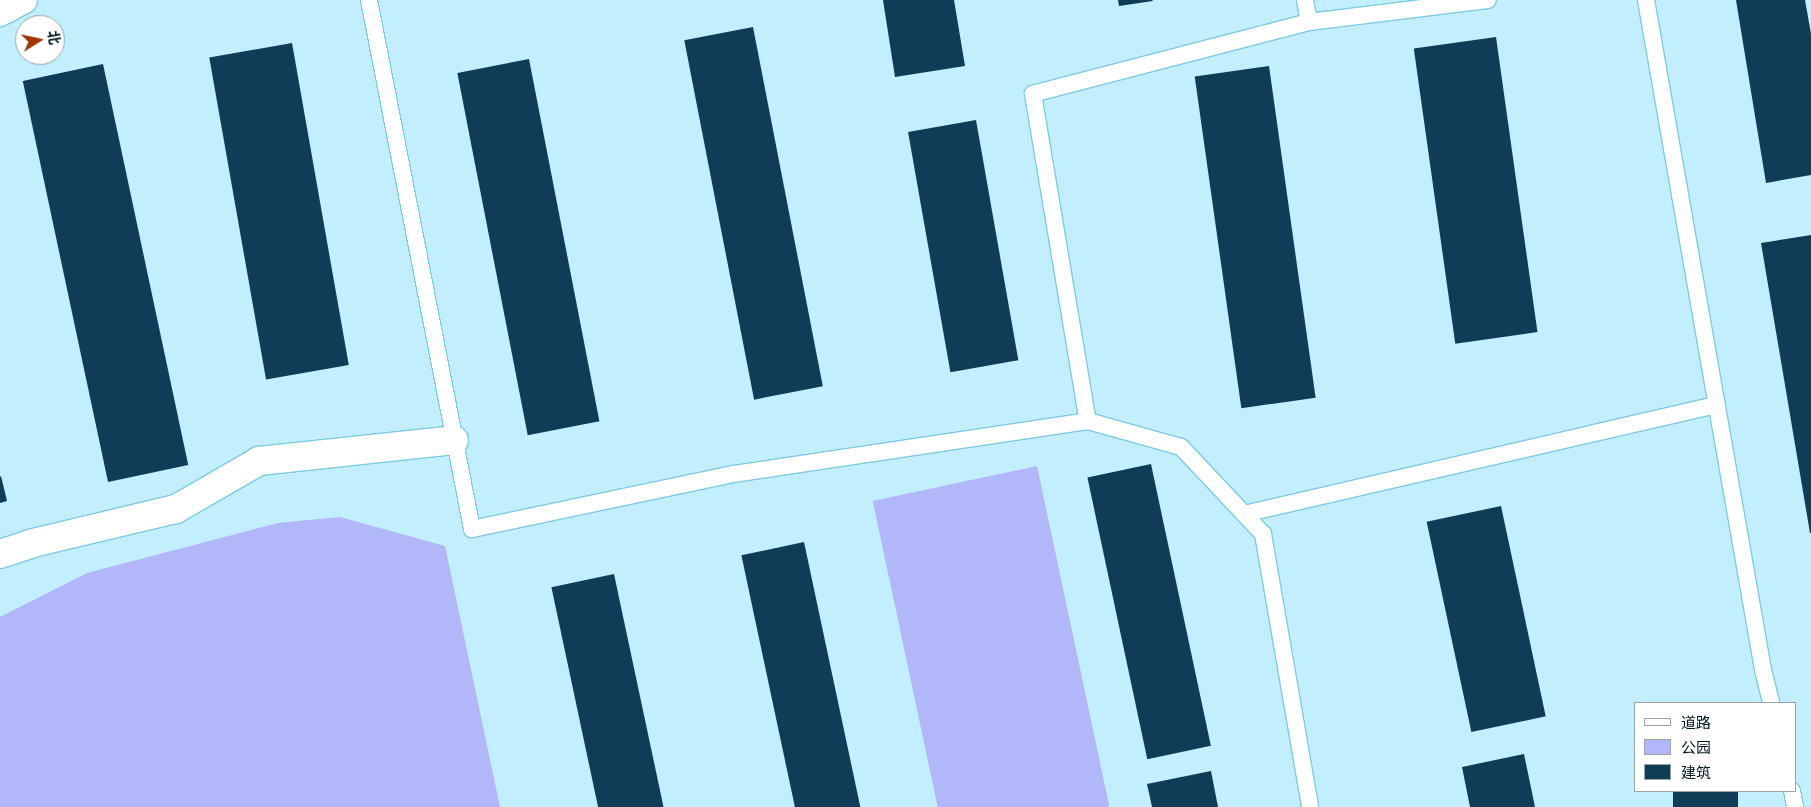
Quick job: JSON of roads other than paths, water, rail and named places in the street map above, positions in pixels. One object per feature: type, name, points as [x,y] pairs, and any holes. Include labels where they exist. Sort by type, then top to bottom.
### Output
[{"type":"street","points":[[0,12],[23,0]]},
{"type":"street","points":[[0,554],[33,543],[176,508],[260,461],[454,440]]},
{"type":"lane","points":[[369,0],[472,529],[734,474],[1088,420],[1181,447],[1263,534],[1310,807]]},
{"type":"lane","points":[[1305,0],[1309,22]]},
{"type":"lane","points":[[1088,420],[1033,94],[1309,22],[1488,0]]},
{"type":"lane","points":[[1646,0],[1763,670],[1771,702]]},
{"type":"lane","points":[[1244,514],[1717,405]]},
{"type":"lane","points":[[1792,792],[1795,807]]}]
